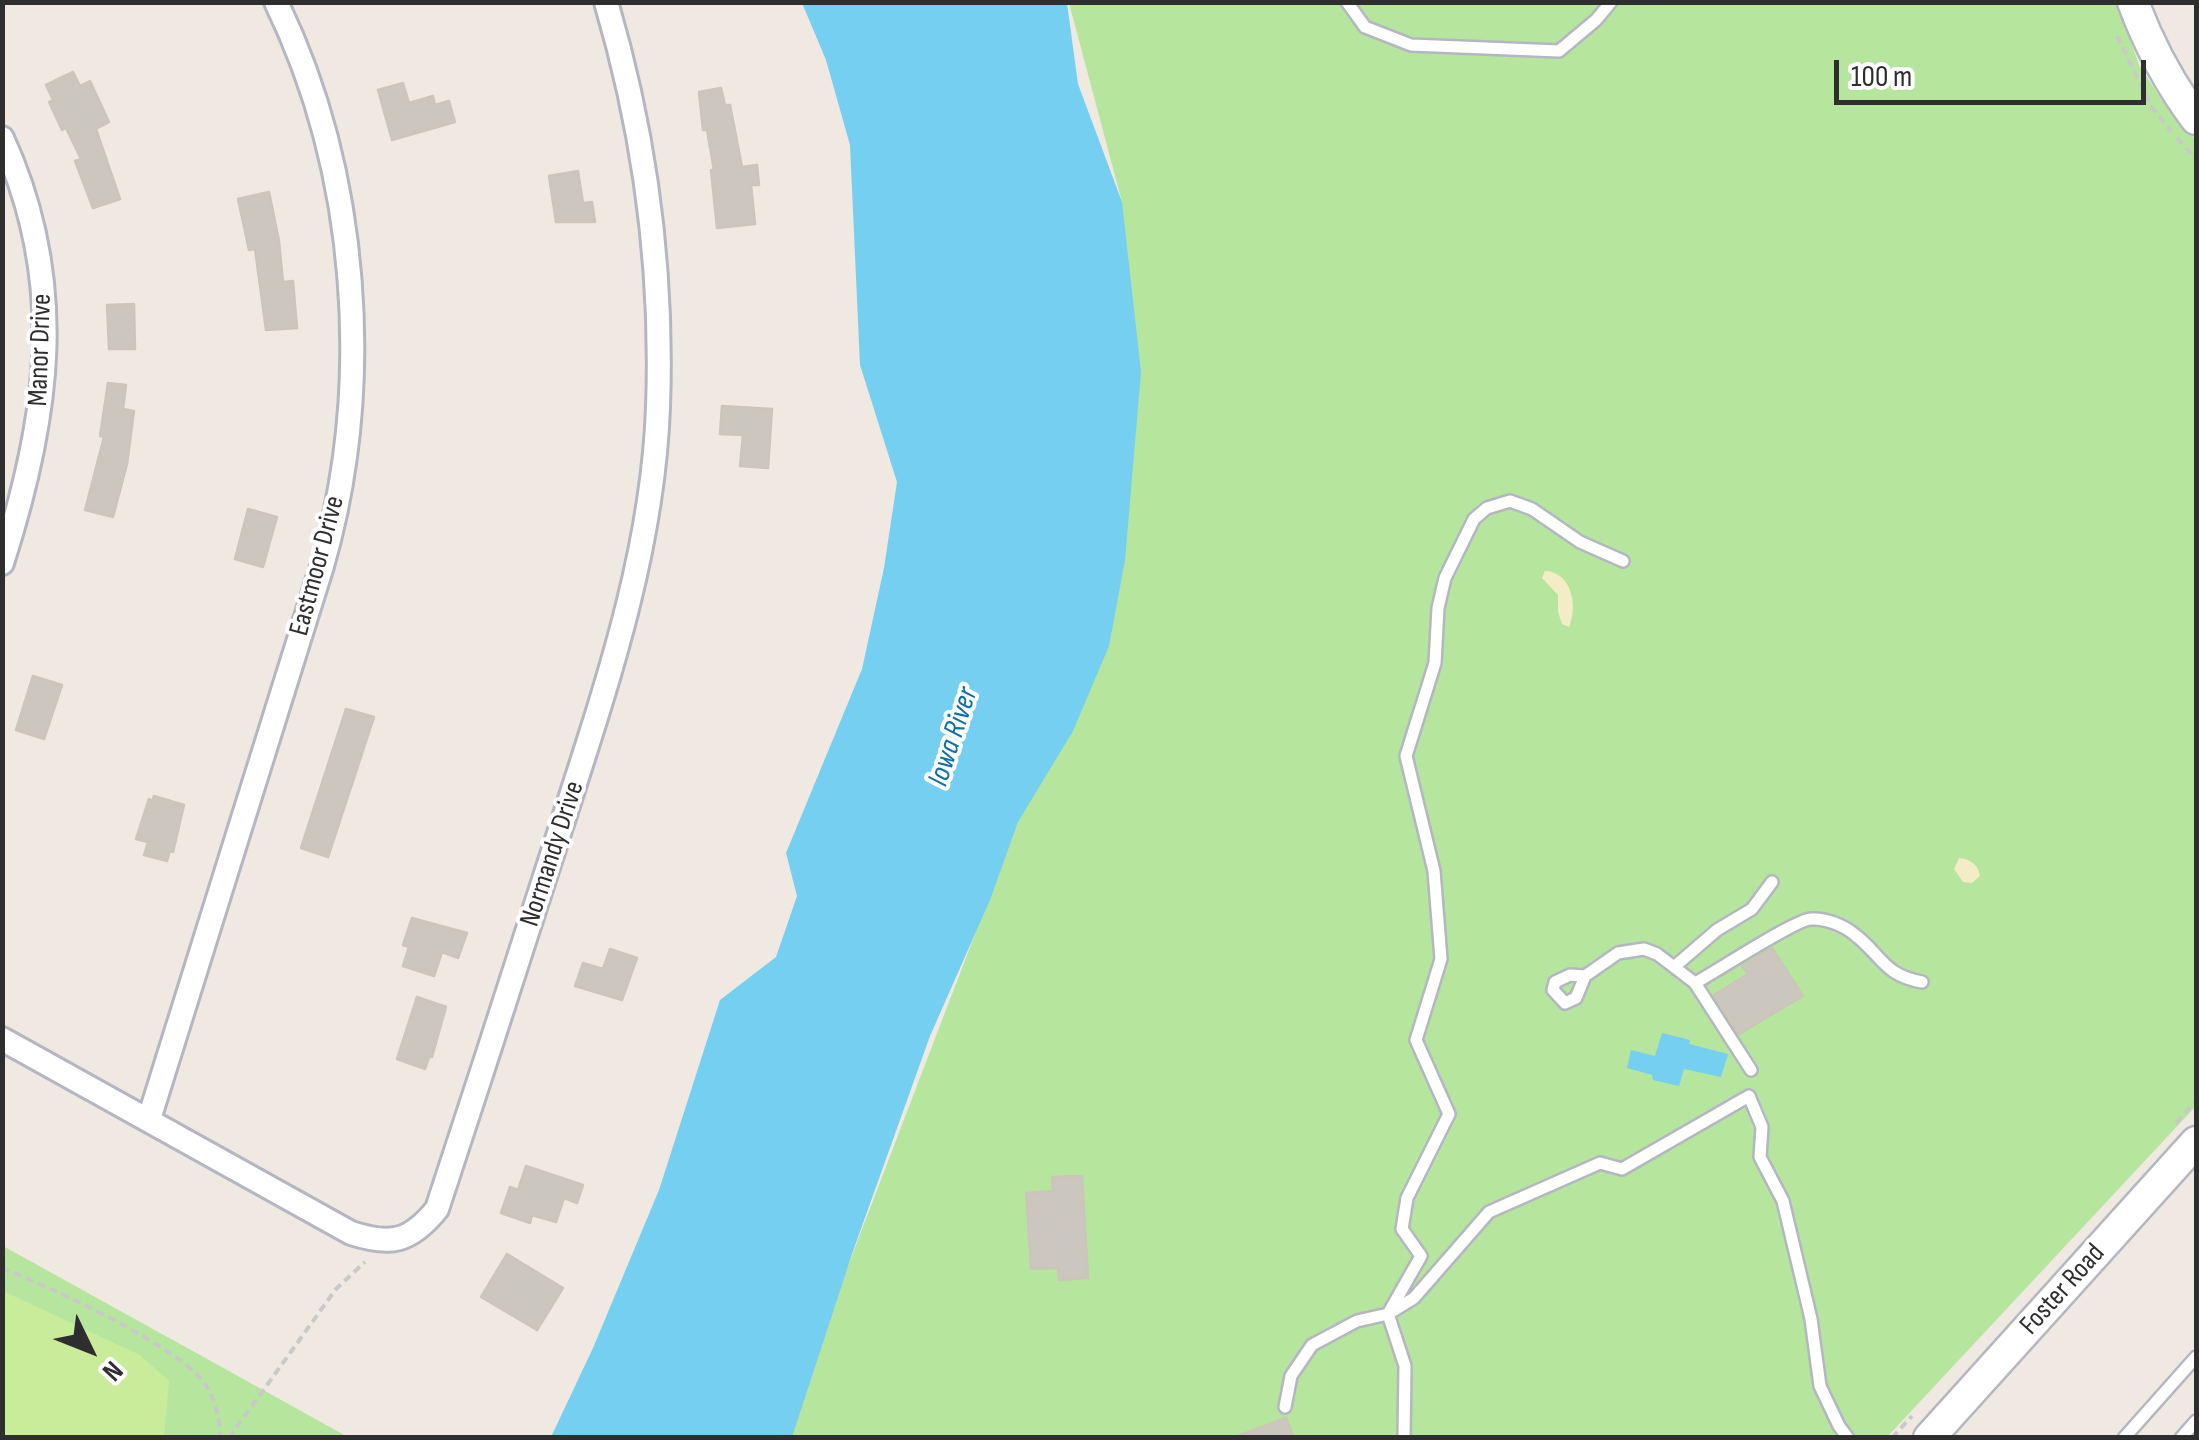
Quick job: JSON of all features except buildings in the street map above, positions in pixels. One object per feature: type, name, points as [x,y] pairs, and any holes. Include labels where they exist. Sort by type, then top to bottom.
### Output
[{"type":"street","name":"Eastmoor Drive","points":[[149,1119],[322,566],[333,527],[344,453],[351,342],[343,231],[320,122],[276,2]]},
{"type":"street","name":"Normandy Drive","points":[[2,1040],[351,1233],[373,1240],[408,1236],[437,1210],[605,692],[640,558],[658,409],[658,298],[652,221],[637,126],[606,2]]},
{"type":"street","points":[[2134,2],[2168,80],[2196,120]]},
{"type":"street","name":"Manor Drive","points":[[2,138],[29,205],[43,276],[46,321],[43,387],[34,450],[2,563]]},
{"type":"street","name":"Foster Road","points":[[1929,1438],[2196,1142]]},
{"type":"lane","points":[[1347,2],[1364,26],[1412,45],[1558,51],[1596,20],[1611,2]]},
{"type":"lane","points":[[1404,1438],[1405,1366],[1388,1314],[1421,1256],[1402,1229],[1407,1198],[1449,1114],[1416,1040],[1441,959],[1434,871],[1406,756],[1435,663],[1438,608],[1445,578],[1474,519],[1487,508],[1510,502],[1532,510],[1580,542],[1623,561]]},
{"type":"lane","points":[[1674,967],[1717,930],[1752,909],[1772,882]]},
{"type":"lane","points":[[1696,984],[1807,918],[1828,921],[1855,934],[1884,966],[1901,978],[1922,982]]},
{"type":"lane","points":[[1585,976],[1618,953],[1644,949],[1696,984],[1751,1070]]},
{"type":"lane","points":[[1286,1407],[1291,1376],[1312,1345],[1357,1321],[1388,1314],[1414,1298],[1489,1212],[1600,1164],[1622,1169],[1748,1096],[1762,1127],[1760,1157],[1783,1201],[1811,1319],[1820,1386],[1838,1426],[1848,1438]]},
{"type":"lane","points":[[2124,1438],[2196,1357]]},
{"type":"lane","points":[[2181,1438],[2196,1421]]},
{"type":"path","points":[[228,1438],[336,1289],[365,1262]]},
{"type":"path","points":[[2,1268],[61,1293],[186,1364],[206,1385],[218,1414],[221,1438]]},
{"type":"green space","points":[[1069,3],[2117,3],[2139,65],[2165,105],[2196,140],[2196,1106],[1887,1437],[782,1438],[1018,822],[1122,202]]},
{"type":"green space","points":[[3,1246],[348,1437],[3,1437]]},
{"type":"green space","points":[[3,1291],[140,1355],[169,1381],[164,1437],[3,1437]]},
{"type":"sand","points":[[1545,571],[1567,584],[1573,610],[1569,627],[1562,624],[1558,595],[1542,578]]},
{"type":"sand","points":[[1959,858],[1977,868],[1980,876],[1972,883],[1963,882],[1954,869]]},
{"type":"water","name":"Iowa River","points":[[802,3],[1067,3],[1078,84],[1122,202],[1141,372],[1125,560],[1109,646],[1073,731],[1018,822],[990,900],[930,1036],[792,1437],[551,1437],[659,1190],[720,1000],[776,957],[797,896],[786,853],[862,669],[884,568],[897,482],[860,365],[850,145],[826,60]]},
{"type":"water","points":[[1662,1033],[1728,1054],[1721,1077],[1684,1069],[1679,1086],[1627,1068],[1631,1050],[1655,1056]]}]
